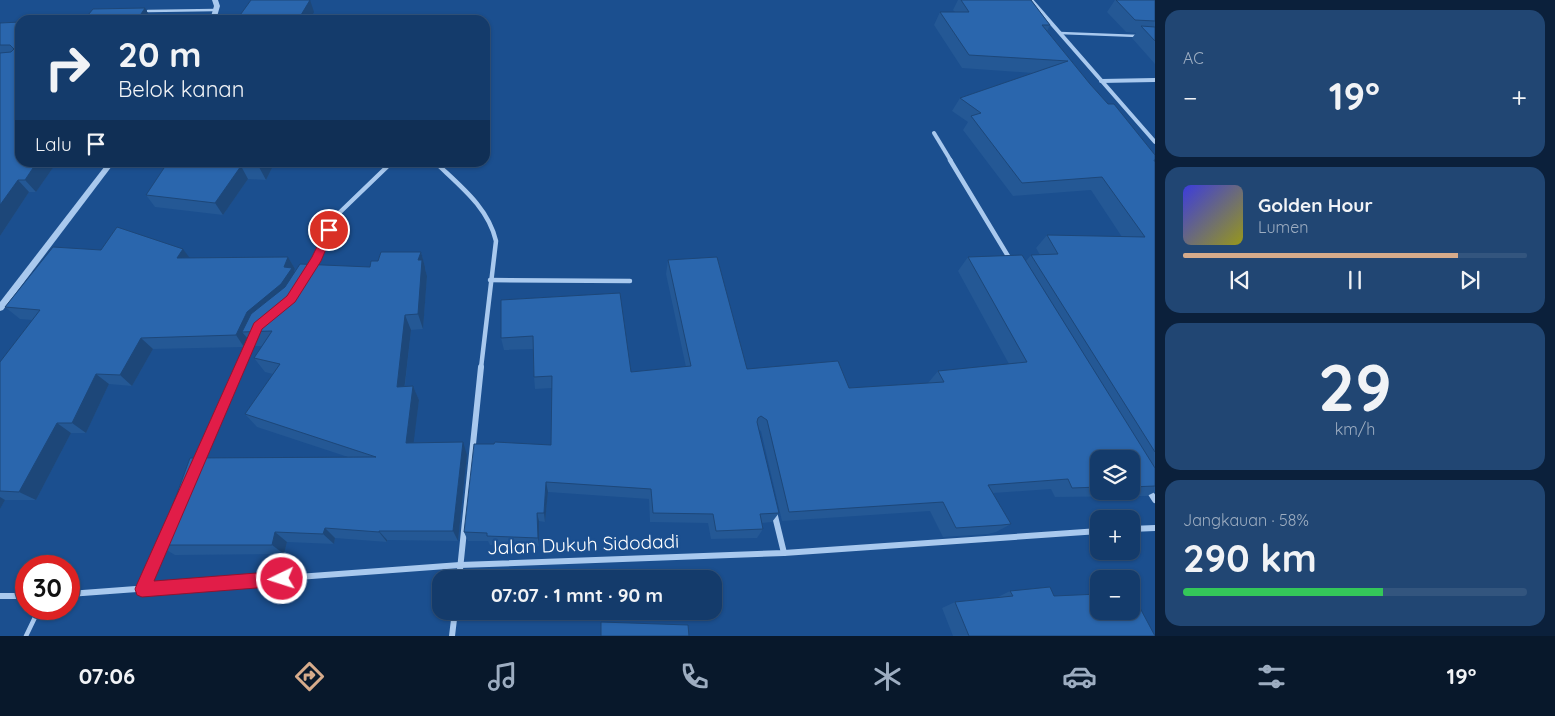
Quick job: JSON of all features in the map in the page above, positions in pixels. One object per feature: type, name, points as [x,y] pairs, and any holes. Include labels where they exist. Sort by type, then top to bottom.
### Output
[{"type":"street","points":[[214,15],[217,6],[215,0]]},
{"type":"street","points":[[1031,0],[1155,142]]},
{"type":"street","points":[[1101,81],[1155,80]]},
{"type":"street","points":[[934,133],[1015,266]]},
{"type":"street","points":[[0,308],[108,167]]},
{"type":"street","points":[[306,275],[317,258],[336,216],[387,167]]},
{"type":"street","points":[[440,167],[465,190],[492,226],[496,243],[490,280],[460,570]]},
{"type":"street","points":[[490,280],[630,281]]},
{"type":"street","points":[[194,471],[254,335]]},
{"type":"street","points":[[1146,484],[1155,500]]},
{"type":"street","points":[[773,506],[784,553]]},
{"type":"street","points":[[1140,529],[1155,528]]},
{"type":"street","name":"Jalan Dukuh Sidodadi","points":[[80,593],[460,565],[784,553],[1090,533]]},
{"type":"street","points":[[142,589],[166,535]]},
{"type":"street","points":[[0,596],[15,596]]},
{"type":"street","points":[[452,636],[454,620]]},
{"type":"lane","points":[[148,11],[215,10]]},
{"type":"lane","points":[[1060,33],[1142,36]]},
{"type":"lane","points":[[26,636],[34,620]]},
{"type":"building","points":[[251,0],[310,0],[301,15],[240,15]]},
{"type":"building","points":[[961,0],[1031,0],[1050,25],[1042,25],[1108,104],[1114,104],[1155,155],[1155,452],[1031,255],[1058,254],[1047,235],[1145,237],[1102,177],[1022,183],[971,116],[981,113],[960,98],[1068,61],[969,55],[940,12],[969,12]]},
{"type":"building","points":[[1116,0],[1155,0],[1155,21],[1135,20]]},
{"type":"building","points":[[145,8],[140,15],[88,15],[93,9]]},
{"type":"building","points":[[15,22],[15,167],[34,167],[25,180],[18,180],[0,205],[0,53],[11,52],[14,49],[10,45],[0,45],[0,23]]},
{"type":"building","points":[[1141,26],[1155,27],[1155,41]]},
{"type":"building","points":[[165,167],[240,167],[215,203],[146,195]]},
{"type":"building","points":[[117,227],[183,249],[177,258],[288,257],[284,267],[292,268],[281,284],[247,312],[236,335],[141,338],[120,375],[96,374],[72,423],[57,423],[19,492],[0,491],[0,362],[40,310],[5,307],[53,247],[101,250]]},
{"type":"building","points":[[381,252],[421,252],[418,260],[422,260],[418,314],[405,315],[397,387],[413,386],[406,443],[463,442],[453,531],[379,532],[325,528],[323,534],[275,532],[272,545],[158,545],[190,458],[376,457],[245,414],[280,364],[254,358],[272,331],[242,332],[251,314],[285,287],[300,264],[370,267],[371,261],[378,261]]},
{"type":"building","points":[[1022,255],[1155,468],[1155,486],[1140,487],[1140,450],[1090,450],[1090,487],[1072,488],[1068,479],[988,485],[1011,524],[956,528],[943,502],[789,512],[767,420],[761,416],[757,422],[779,513],[760,514],[763,529],[716,531],[713,514],[653,513],[651,489],[546,482],[544,513],[537,513],[538,538],[487,536],[487,533],[464,532],[474,444],[494,444],[495,442],[551,445],[552,376],[534,377],[533,336],[501,338],[501,300],[620,293],[631,372],[691,366],[668,260],[717,257],[747,369],[838,361],[849,388],[944,382],[938,371],[1027,362],[968,257]]},
{"type":"building","points":[[1050,587],[1054,596],[1090,594],[1090,620],[1140,620],[1140,608],[1155,636],[969,636],[955,602],[1013,596],[1010,591]]},
{"type":"building","points":[[601,622],[688,625],[689,636],[601,636]]},
{"type":"route","points":[[282,579],[142,589],[258,326],[291,299],[317,258],[329,230]]}]
